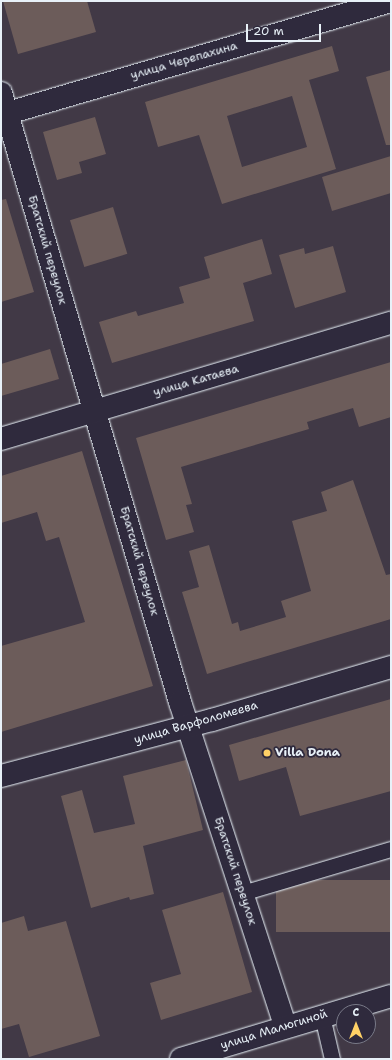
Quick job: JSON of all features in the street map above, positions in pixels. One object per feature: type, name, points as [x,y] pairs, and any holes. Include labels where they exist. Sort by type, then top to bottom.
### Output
[{"type":"street","name":"улица Черепахина","points":[[3,107],[391,1]]},
{"type":"street","name":"Братский переулок","points":[[3,107],[188,726],[285,1026]]},
{"type":"street","name":"улица Катаева","points":[[1,439],[391,323]]},
{"type":"street","name":"улица Варфоломеева","points":[[1,776],[188,726],[391,667]]},
{"type":"street","name":"улица Малюгиной","points":[[181,1059],[285,1026],[391,996]]},
{"type":"lane","points":[[242,893],[391,849]]},
{"type":"lane","points":[[322,1016],[332,1059]]},
{"type":"building","points":[[3,1],[87,1],[96,32],[18,54]]},
{"type":"building","points":[[332,46],[339,71],[309,80],[336,169],[222,204],[199,135],[158,147],[145,102]],"holes":[[[292,96],[307,147],[242,167],[227,116]]]},
{"type":"building","points":[[391,70],[391,145],[386,145],[366,77]]},
{"type":"building","points":[[95,117],[106,154],[79,162],[82,173],[57,180],[43,132]]},
{"type":"building","points":[[391,156],[391,193],[332,211],[322,177]]},
{"type":"building","points":[[6,199],[34,292],[1,302],[1,200]]},
{"type":"building","points":[[113,207],[127,254],[84,267],[70,220]]},
{"type":"building","points":[[262,239],[272,274],[243,283],[254,321],[112,363],[99,322],[136,311],[138,316],[184,303],[179,287],[210,278],[204,257]]},
{"type":"building","points":[[333,246],[346,292],[295,308],[279,255],[304,248],[305,254]]},
{"type":"building","points":[[50,349],[59,379],[1,396],[1,364]]},
{"type":"building","points":[[391,362],[391,417],[359,427],[353,408],[307,422],[309,429],[181,467],[192,504],[186,505],[194,532],[166,540],[136,438]]},
{"type":"building","points":[[82,451],[153,686],[1,732],[1,646],[85,622],[59,537],[46,541],[37,512],[1,523],[1,476]]},
{"type":"building","points":[[353,480],[386,575],[391,574],[391,619],[207,674],[182,592],[199,587],[189,551],[209,545],[232,624],[238,622],[240,631],[286,617],[281,601],[311,591],[292,521],[327,511],[321,492]]},
{"type":"building","points":[[391,699],[391,791],[300,816],[286,767],[239,781],[229,745]]},
{"type":"building","points":[[186,760],[203,830],[143,846],[154,894],[130,900],[129,897],[91,908],[61,796],[82,790],[94,833],[135,824],[123,776]]},
{"type":"building","points":[[276,880],[391,880],[391,932],[276,932]]},
{"type":"building","points":[[223,892],[252,992],[161,1020],[150,983],[181,974],[162,910]]},
{"type":"building","points":[[24,916],[28,931],[66,921],[100,1036],[29,1057],[19,1024],[1,1029],[1,923]]},
{"type":"place","name":"Villa Dona","points":[[267,753]]}]
